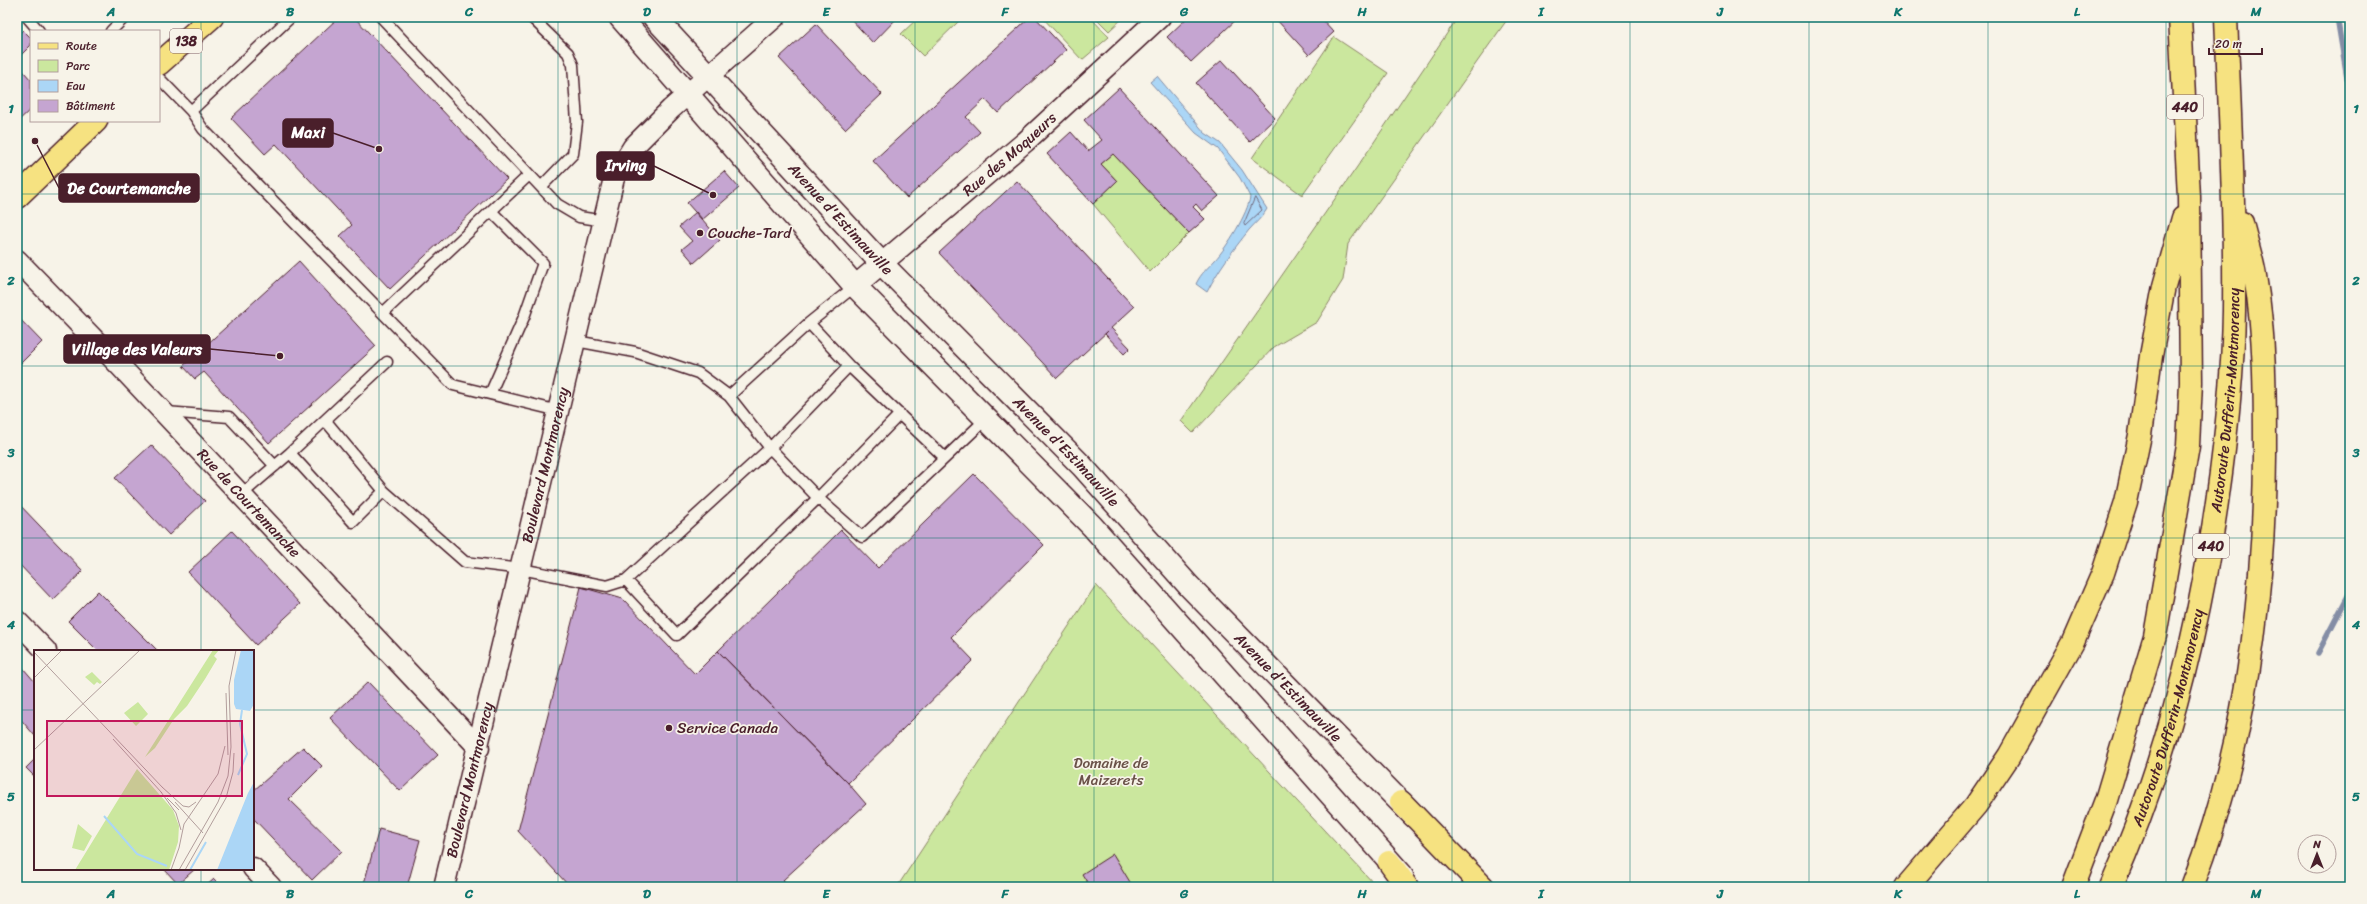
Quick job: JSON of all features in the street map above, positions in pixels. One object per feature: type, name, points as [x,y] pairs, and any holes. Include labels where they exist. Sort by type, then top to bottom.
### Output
[{"type":"main road","name":"138","points":[[160,63],[212,17]]},
{"type":"main road","name":"Avenue d'Estimauville","points":[[620,17],[855,286],[1092,526],[1390,862],[1414,887]]},
{"type":"main road","name":"Avenue d'Estimauville","points":[[654,17],[883,265],[1082,466],[1189,586],[1401,802],[1476,887]]},
{"type":"main road","name":"440","points":[[2073,887],[2106,800],[2155,636],[2173,541],[2188,439],[2191,382],[2190,197],[2180,17]]},
{"type":"main road","name":"Autoroute Dufferin-Montmorency","points":[[2111,887],[2145,805],[2167,739],[2189,661],[2209,560],[2230,389],[2234,313],[2234,191],[2226,17]]},
{"type":"main road","points":[[17,197],[95,122]]},
{"type":"main road","points":[[2192,887],[2204,858],[2233,753],[2257,616],[2264,516],[2265,410],[2258,298],[2255,274],[2234,191]]},
{"type":"main road","points":[[1906,887],[1976,805],[2009,756],[2073,642],[2104,573],[2126,502],[2140,435],[2151,356],[2164,286],[2190,197]]},
{"type":"main road","points":[[1401,802],[1483,887]]},
{"type":"main road","points":[[1390,862],[1407,887]]},
{"type":"street","name":"Boulevard Montmorency","points":[[444,887],[560,411],[614,178],[633,147],[687,93],[775,17]]},
{"type":"street","name":"Rue des Moqueurs","points":[[855,286],[883,265],[1025,142],[1160,17]]},
{"type":"street","name":"Rue de Courtemanche","points":[[17,260],[163,412],[479,748]]},
{"type":"street","points":[[17,621],[45,650]]},
{"type":"street","points":[[254,869],[271,887]]},
{"type":"lane","points":[[27,17],[38,30]]},
{"type":"lane","points":[[112,30],[125,17]]},
{"type":"lane","points":[[191,111],[291,17]]},
{"type":"lane","points":[[381,17],[557,204],[574,214],[605,221]]},
{"type":"lane","points":[[532,17],[568,53],[573,66],[577,122],[574,154],[541,187]]},
{"type":"lane","points":[[160,79],[191,111],[203,129],[453,385],[560,411]]},
{"type":"lane","points":[[383,313],[529,175]]},
{"type":"lane","points":[[490,394],[524,317],[543,263],[491,212]]},
{"type":"lane","points":[[729,396],[809,323],[855,286]]},
{"type":"lane","points":[[809,323],[849,366],[945,458]]},
{"type":"lane","points":[[576,341],[635,352],[698,373],[729,396],[770,448],[818,498],[862,537],[986,419]]},
{"type":"lane","points":[[241,495],[290,453],[387,362]]},
{"type":"lane","points":[[325,420],[384,491],[465,562],[521,569],[607,586],[626,580],[770,448],[849,366]]},
{"type":"lane","points":[[163,412],[229,417],[274,466]]},
{"type":"lane","points":[[626,580],[677,635],[818,498],[900,414]]},
{"type":"lane","points":[[290,453],[353,522],[384,491]]},
{"type":"green space","points":[[919,17],[955,17],[959,21],[923,56],[901,34]]},
{"type":"green space","points":[[1042,17],[1090,17],[1109,37],[1082,60]]},
{"type":"green space","points":[[1095,17],[1124,17],[1109,31]]},
{"type":"green space","points":[[1458,17],[1509,17],[1348,244],[1343,280],[1317,322],[1274,347],[1193,433],[1181,421],[1366,154]]},
{"type":"green space","points":[[1334,37],[1388,73],[1302,195],[1252,158]]},
{"type":"green space","points":[[1113,154],[1189,233],[1150,272],[1093,204],[1117,181],[1101,164]]},
{"type":"green space","name":"Domaine de Maizerets","points":[[1096,585],[1377,887],[897,887]]},
{"type":"water","points":[[1157,76],[1205,133],[1220,143],[1242,170],[1267,209],[1232,253],[1207,292],[1196,284],[1202,274],[1231,239],[1241,221],[1250,197],[1240,178],[1218,149],[1196,133],[1150,82]]},
{"type":"building","points":[[339,17],[354,17],[507,179],[390,289],[340,236],[352,225],[276,144],[265,154],[231,118]]},
{"type":"building","points":[[849,17],[898,17],[873,43]]},
{"type":"building","points":[[1030,17],[1035,17],[1066,50],[998,113],[985,99],[966,117],[980,132],[907,198],[873,161]]},
{"type":"building","points":[[1188,17],[1239,17],[1191,62],[1167,37]]},
{"type":"building","points":[[1274,17],[1320,17],[1334,32],[1309,55]]},
{"type":"building","points":[[816,24],[882,94],[845,129],[779,58]]},
{"type":"building","points":[[23,30],[30,37],[30,46],[17,59],[17,31],[19,34]]},
{"type":"building","points":[[1222,60],[1275,118],[1250,142],[1196,83]]},
{"type":"building","points":[[17,64],[30,79],[30,110],[17,122]]},
{"type":"building","points":[[1119,88],[1219,196],[1202,211],[1196,204],[1193,207],[1205,219],[1189,233],[1113,154],[1101,164],[1117,181],[1093,204],[1047,154],[1071,132],[1088,151],[1102,140],[1084,120]]},
{"type":"building","points":[[724,171],[739,188],[702,220],[687,203]]},
{"type":"building","points":[[1017,181],[1134,307],[1057,378],[939,253]]},
{"type":"building","name":"Couche-Tard","points":[[696,212],[720,240],[694,263],[682,249],[692,241],[679,227]]},
{"type":"building","points":[[299,261],[376,346],[269,443],[204,372],[195,379],[183,366]]},
{"type":"building","points":[[17,316],[42,342],[17,367]]},
{"type":"building","points":[[1111,328],[1130,348],[1124,354],[1105,334]]},
{"type":"building","points":[[151,445],[205,501],[169,535],[115,478]]},
{"type":"building","points":[[974,474],[1044,545],[951,637],[973,660],[848,783],[718,651],[841,530],[878,568]]},
{"type":"building","points":[[17,502],[83,571],[53,600],[17,562]]},
{"type":"building","points":[[232,531],[300,604],[256,645],[188,572]]},
{"type":"building","name":"Service Canada","points":[[581,587],[623,599],[695,674],[718,651],[848,783],[866,804],[783,880],[791,887],[570,887],[518,831]]},
{"type":"building","points":[[98,591],[157,650],[97,650],[68,621]]},
{"type":"building","points":[[17,661],[34,681],[34,735],[17,715]]},
{"type":"building","points":[[368,682],[438,755],[400,791],[330,718]]},
{"type":"building","points":[[303,747],[322,766],[289,799],[342,851],[312,880],[254,819],[254,790]]},
{"type":"building","points":[[34,760],[34,776],[26,768]]},
{"type":"building","points":[[379,829],[420,840],[407,887],[363,887]]},
{"type":"building","points":[[1113,854],[1133,887],[1090,887],[1082,874]]},
{"type":"building","points":[[165,870],[194,870],[178,884]]},
{"type":"building","points":[[214,879],[222,887],[205,887]]},
{"type":"waterway","points":[[2337,17],[2350,95]]},
{"type":"waterway","points":[[2318,653],[2350,592]]},
{"type":"place","name":"De Courtemanche","points":[[35,141]]},
{"type":"place","name":"Maxi","points":[[379,149]]},
{"type":"place","name":"Irving","points":[[713,195]]},
{"type":"place","name":"Couche-Tard","points":[[700,233]]},
{"type":"place","name":"Village des Valeurs","points":[[280,356]]},
{"type":"place","name":"Service Canada","points":[[669,728]]}]
